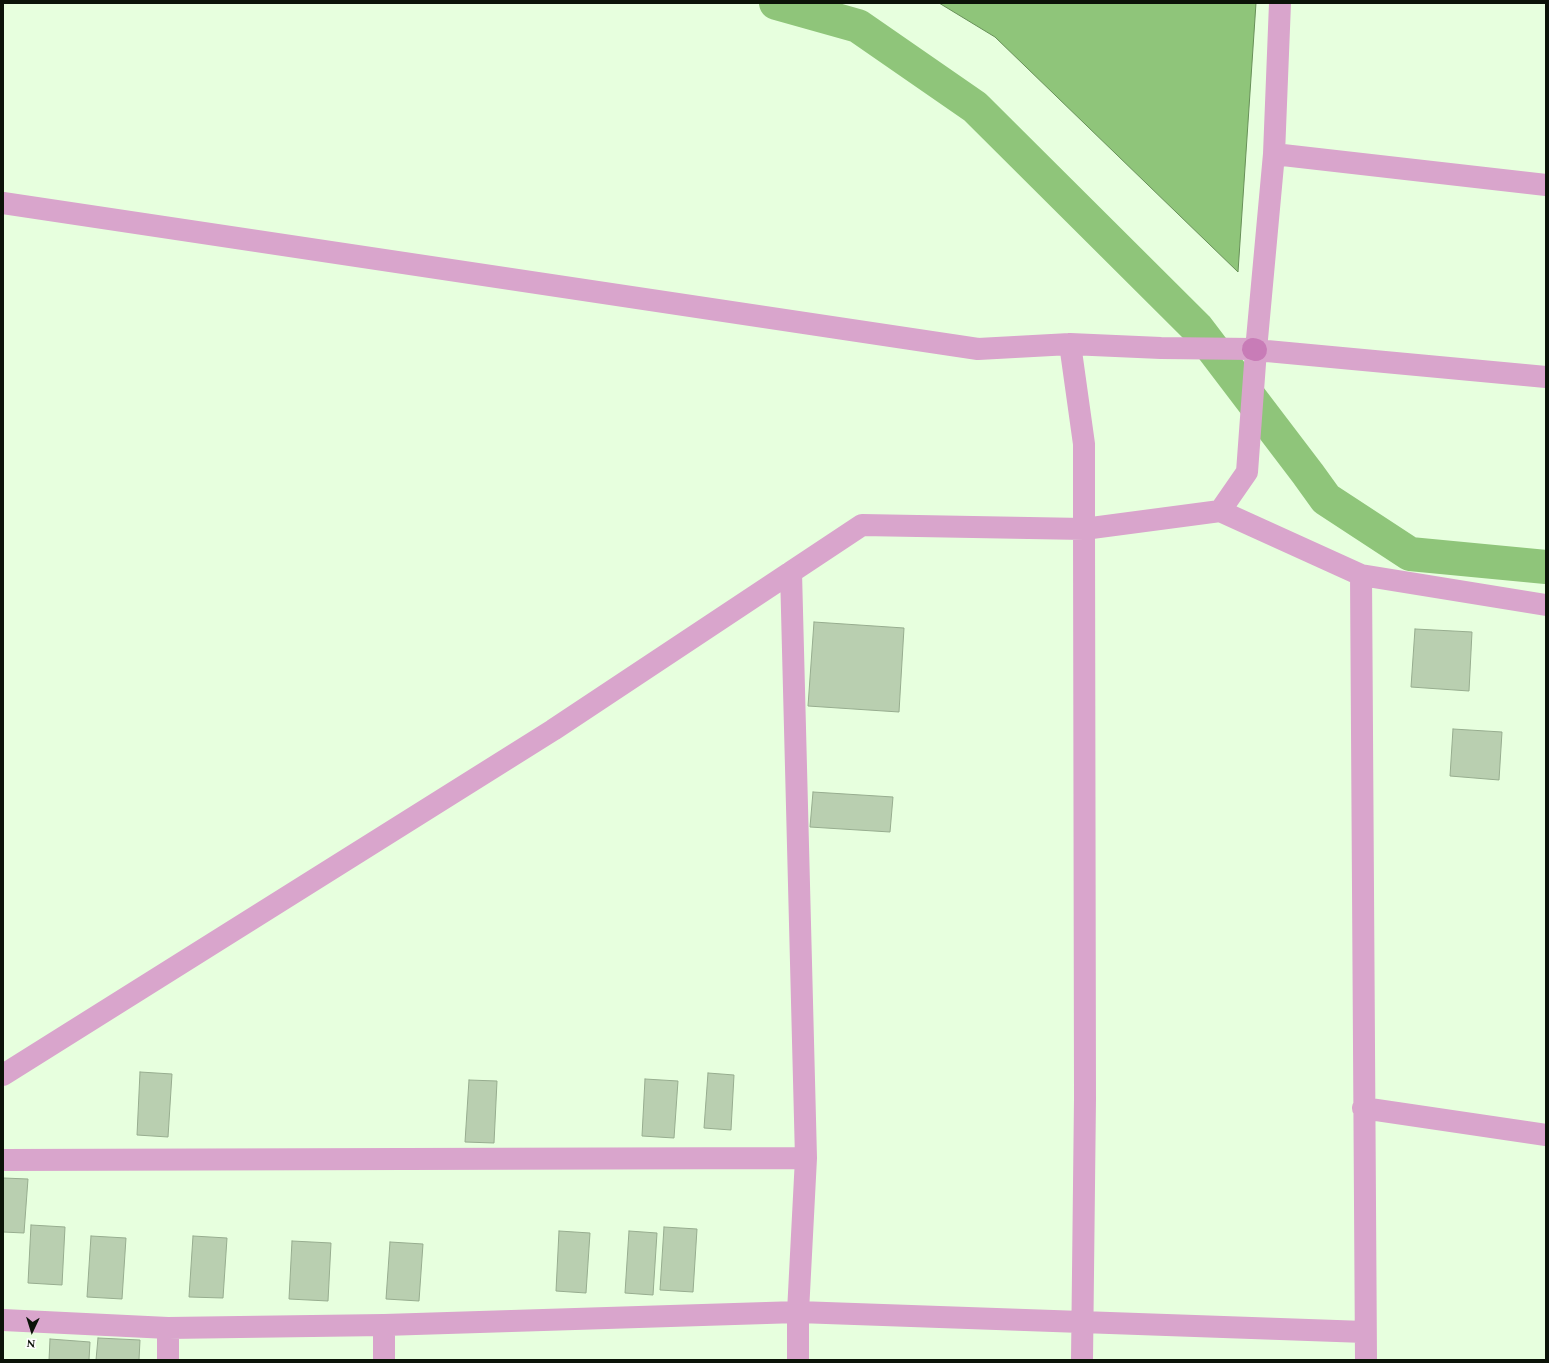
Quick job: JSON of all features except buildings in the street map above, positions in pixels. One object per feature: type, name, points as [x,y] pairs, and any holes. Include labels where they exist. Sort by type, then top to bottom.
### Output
[{"type":"street","points":[[1220,511],[1247,472],[1255,350],[1274,154],[1280,3]]},
{"type":"street","points":[[1274,154],[1546,185]]},
{"type":"street","points":[[3,203],[978,349],[1070,344],[1255,350],[1546,377]]},
{"type":"street","points":[[1070,344],[1084,444],[1086,1066],[1082,1360]]},
{"type":"street","points":[[3,1075],[553,730],[862,525],[1084,529],[1220,511],[1361,575],[1546,605]]},
{"type":"street","points":[[791,572],[806,1158],[798,1312],[798,1360]]},
{"type":"street","points":[[1361,575],[1363,1108],[1366,1360]]},
{"type":"street","points":[[1363,1108],[1546,1135]]},
{"type":"street","points":[[3,1160],[806,1158]]},
{"type":"street","points":[[3,1320],[168,1328],[384,1325],[798,1312],[1366,1332]]},
{"type":"street","points":[[384,1325],[384,1360]]},
{"type":"street","points":[[168,1328],[168,1360]]},
{"type":"shaded area","points":[[939,3],[1256,3],[1238,272],[995,37]]},
{"type":"waterway","points":[[776,3],[858,26],[975,107],[1197,328],[1326,499],[1410,554],[1546,567]]}]
